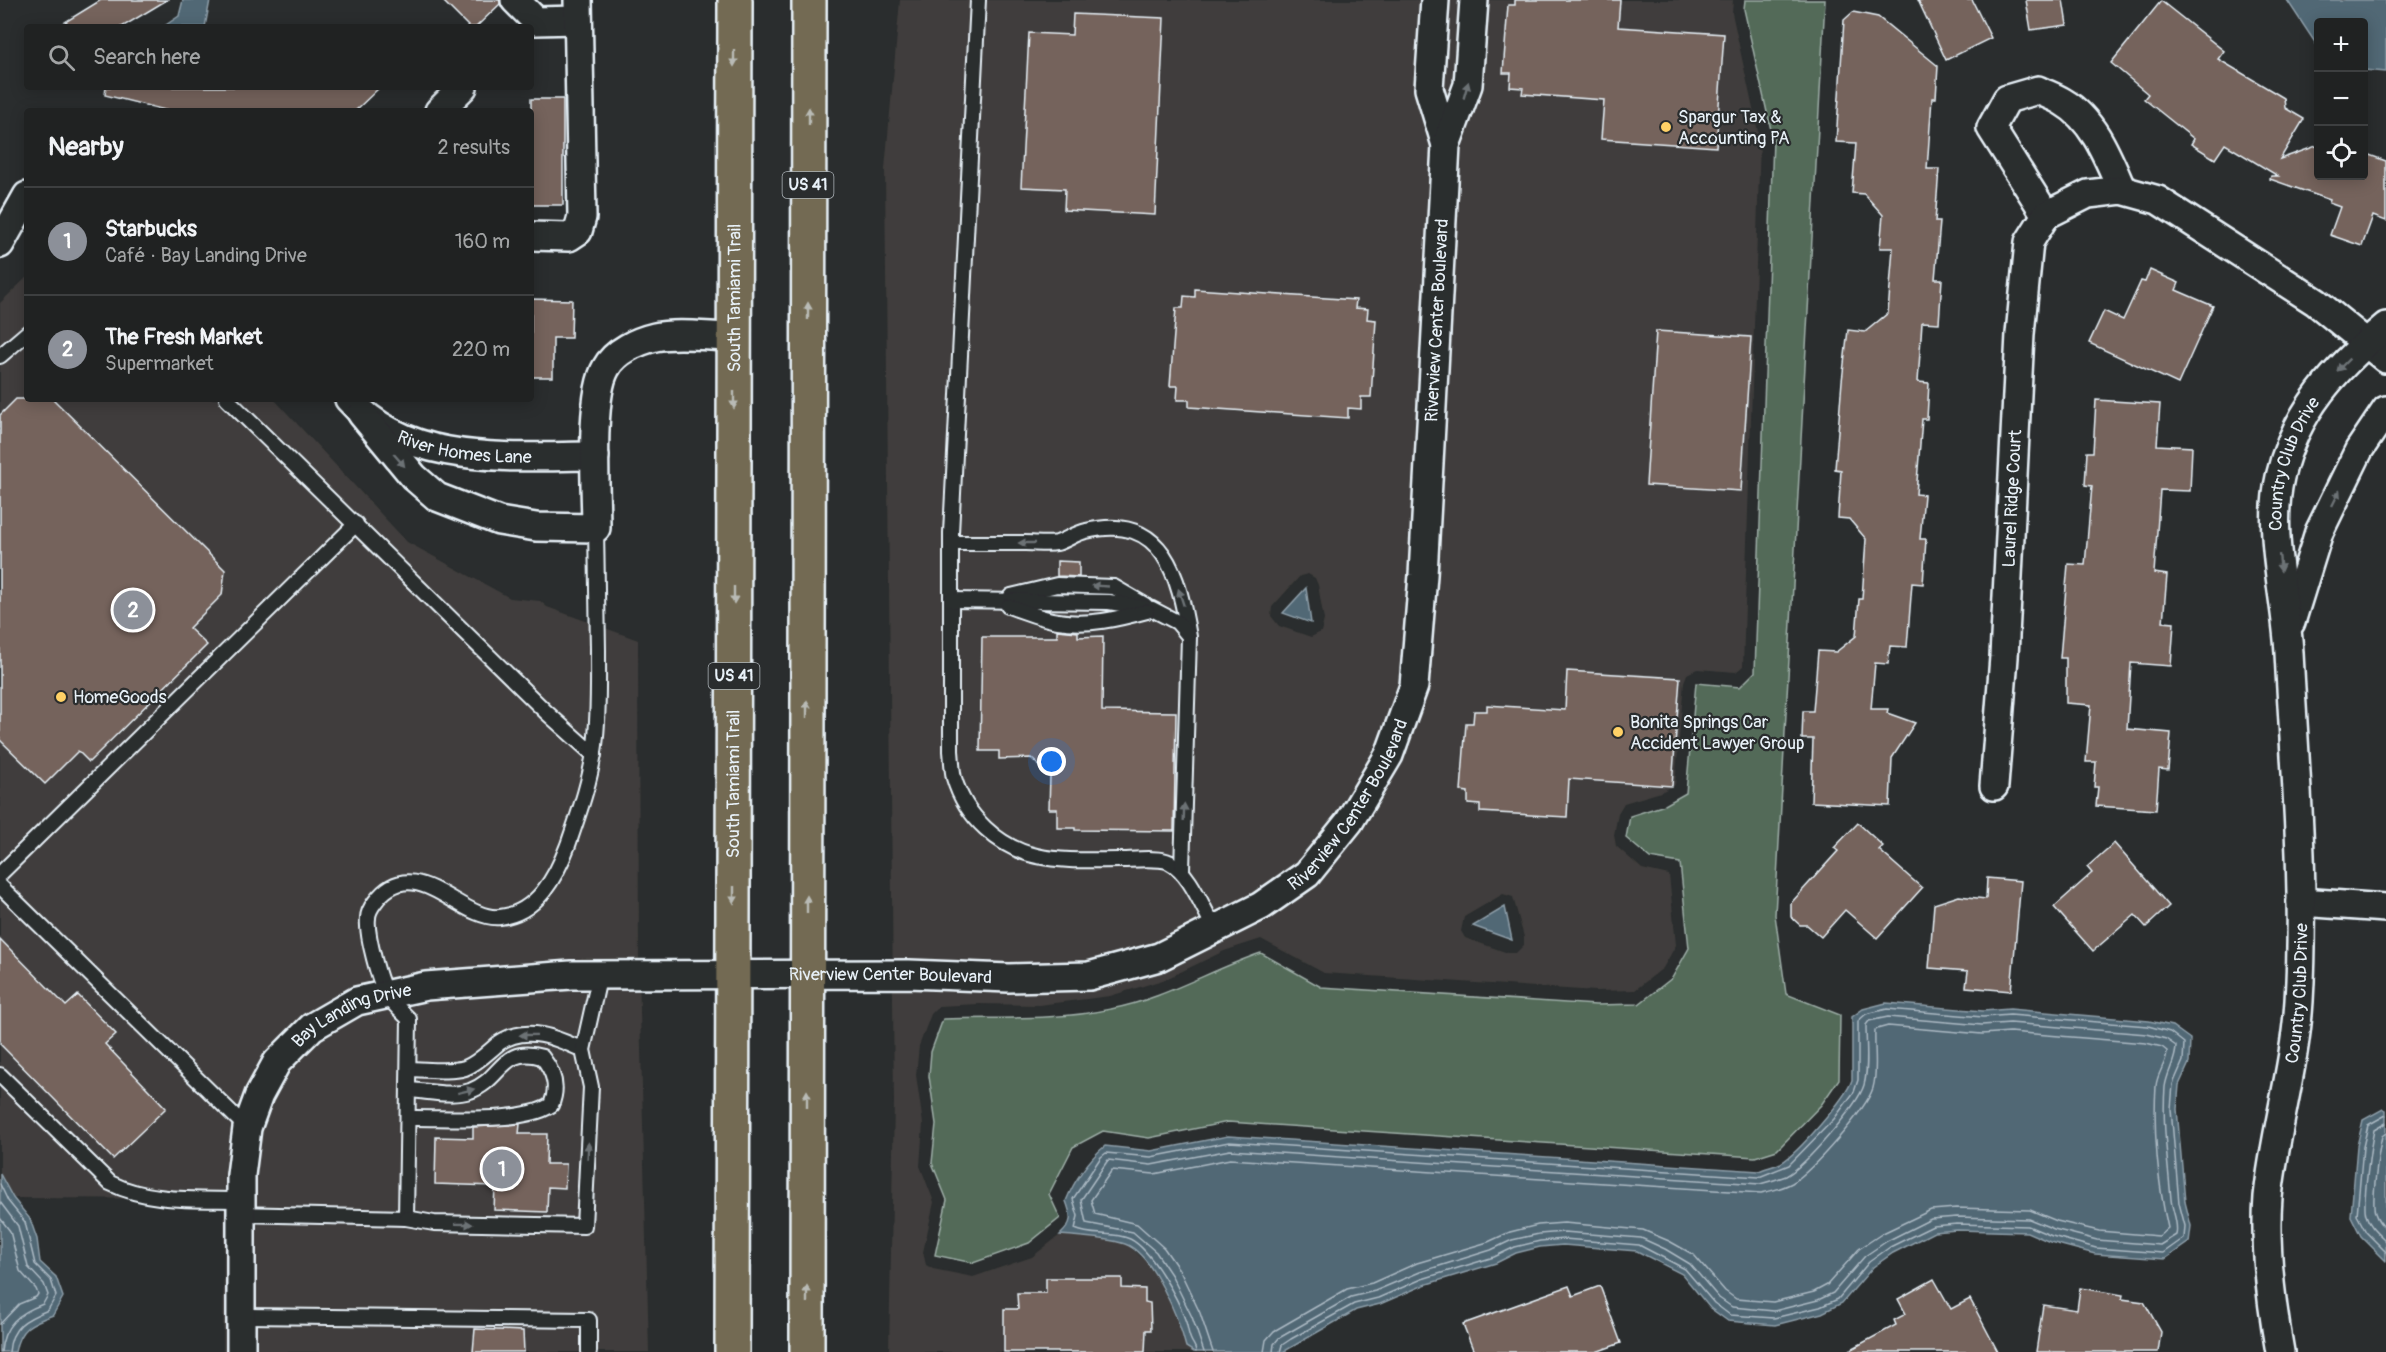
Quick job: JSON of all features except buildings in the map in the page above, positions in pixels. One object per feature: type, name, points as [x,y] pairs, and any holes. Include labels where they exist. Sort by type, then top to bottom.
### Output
[{"type":"main road","name":"South Tamiami Trail","points":[[732,1352],[735,0]]},
{"type":"main road","name":"US 41","points":[[807,1352],[809,0]]},
{"type":"street","points":[[515,0],[532,24],[578,10],[582,217],[578,231],[568,237],[534,236]]},
{"type":"street","name":"Riverview Center Boulevard","points":[[1435,0],[1428,89],[1446,145]]},
{"type":"street","name":"Riverview Center Boulevard","points":[[734,974],[909,974],[1009,978],[1089,976],[1159,957],[1261,906],[1307,874],[1349,822],[1389,755],[1414,686],[1423,575],[1446,145],[1468,85],[1474,0]]},
{"type":"street","points":[[442,108],[460,90]]},
{"type":"street","points":[[2122,190],[2107,155],[2089,126],[2064,102],[2037,90],[2007,99],[1991,128],[2046,215],[2088,194],[2122,190],[2158,200],[2380,342]]},
{"type":"street","points":[[0,244],[24,201]]},
{"type":"street","name":"Laurel Ridge Court","points":[[1994,786],[2004,657],[2020,334],[2029,242],[2046,215]]},
{"type":"street","points":[[356,407],[414,477],[437,497],[499,521],[536,527],[596,528],[595,456],[598,393],[606,367],[626,348],[657,336],[734,337]]},
{"type":"street","name":"Country Club Drive","points":[[2280,1352],[2272,1308],[2267,1236],[2268,1200],[2296,1032],[2299,1001],[2301,902],[2288,632],[2275,517],[2280,477],[2292,438],[2311,402],[2337,370],[2380,342]]},
{"type":"street","name":"River Homes Lane","points":[[356,407],[387,429],[426,447],[463,454],[595,456]]},
{"type":"street","name":"Country Club Drive","points":[[2288,632],[2319,532],[2359,450],[2386,410]]},
{"type":"street","points":[[2301,902],[2386,908]]},
{"type":"street","name":"Bay Landing Drive","points":[[240,1352],[241,1175],[247,1128],[259,1095],[277,1062],[312,1027],[357,1001],[426,986],[600,974],[734,974]]},
{"type":"lane","points":[[978,0],[951,543],[953,768],[960,794],[972,814],[989,832],[1011,847],[1036,856],[1059,860],[1167,860],[1182,870],[1215,929]]},
{"type":"lane","points":[[0,356],[24,336]]},
{"type":"lane","points":[[231,402],[546,712],[594,755]]},
{"type":"lane","points":[[0,874],[356,524]]},
{"type":"lane","points":[[406,1218],[409,1019],[386,995],[371,948],[368,916],[375,902],[387,890],[401,882],[438,889],[483,916],[499,917],[520,912],[541,896],[560,867],[584,801],[594,755],[598,709],[596,528]]},
{"type":"lane","points":[[951,543],[1056,543],[1086,531],[1116,528],[1142,533],[1160,547],[1183,602],[1189,637],[1182,870]]},
{"type":"lane","points":[[951,600],[1109,602],[1152,609],[1177,622],[1189,637]]},
{"type":"lane","points":[[990,601],[1057,621],[1107,622],[1152,609]]},
{"type":"lane","points":[[0,886],[247,1128]]},
{"type":"lane","points":[[0,1075],[110,1183],[129,1193],[241,1207],[406,1218],[434,1223],[584,1226],[591,1087],[583,1050],[600,974]]},
{"type":"lane","points":[[409,1069],[462,1069],[477,1061],[500,1043],[520,1034],[557,1038],[583,1050]]},
{"type":"lane","points":[[408,1090],[468,1092],[488,1081],[516,1055],[527,1053],[542,1057],[554,1076],[555,1085],[551,1105],[542,1112],[522,1117],[408,1118]]},
{"type":"lane","points":[[241,1316],[589,1320],[589,1352]]},
{"type":"shaded area","points":[[900,0],[1733,0],[1732,13],[1760,141],[1743,666],[1736,672],[1697,669],[1687,674],[1684,682],[1675,785],[1661,792],[1624,803],[1618,813],[1614,835],[1616,846],[1642,869],[1669,875],[1676,945],[1663,968],[1635,990],[1596,991],[1324,973],[1261,939],[1224,951],[1166,979],[1110,996],[1039,1005],[939,1006],[931,1014],[919,1046],[916,1075],[923,1124],[920,1166],[934,1202],[923,1252],[926,1265],[933,1269],[973,1277],[1032,1257],[1060,1235],[1105,1239],[1128,1245],[1146,1262],[1160,1282],[1180,1323],[1186,1346],[1194,1352],[889,1352],[894,1103],[885,169]],"holes":[[[1308,574],[1315,578],[1318,585],[1324,620],[1321,632],[1311,637],[1279,626],[1271,616],[1272,607],[1300,576]],[[1503,894],[1513,897],[1524,937],[1524,945],[1516,953],[1508,953],[1465,938],[1461,931],[1464,917]]]},
{"type":"shaded area","points":[[24,280],[24,402],[277,402],[407,542],[510,598],[540,601],[547,607],[638,640],[639,973],[649,1352],[223,1352],[224,1199],[13,1198],[0,1174],[0,303]]},
{"type":"green space","points":[[1745,0],[1825,0],[1775,915],[1786,994],[1840,1015],[1839,1079],[1821,1105],[1777,1150],[1755,1157],[1228,1122],[1149,1138],[1103,1131],[1073,1147],[1049,1194],[1060,1218],[1029,1243],[973,1263],[935,1255],[947,1200],[932,1163],[936,1124],[929,1076],[931,1052],[943,1019],[1048,1017],[1111,1009],[1150,998],[1261,953],[1321,987],[1596,1005],[1639,1004],[1672,978],[1689,948],[1680,863],[1650,858],[1626,838],[1630,816],[1665,805],[1686,793],[1696,683],[1740,687],[1755,672],[1773,139],[1744,9]]},
{"type":"water","points":[[183,0],[210,0],[206,24],[167,24],[179,16]]},
{"type":"water","points":[[2287,0],[2386,0],[2386,72],[2368,70],[2368,18],[2314,18],[2314,41]]},
{"type":"water","points":[[1306,588],[1311,623],[1283,613]]},
{"type":"water","points":[[1505,907],[1512,940],[1473,926]]},
{"type":"water","points":[[1886,1003],[1983,1011],[2010,1009],[2149,1021],[2172,1026],[2190,1039],[2189,1063],[2179,1085],[2177,1109],[2185,1202],[2191,1226],[2189,1242],[2165,1259],[2095,1254],[2050,1242],[2027,1232],[1957,1230],[1934,1232],[1893,1253],[1873,1267],[1842,1303],[1822,1313],[1775,1325],[1728,1321],[1710,1308],[1682,1274],[1637,1251],[1563,1245],[1540,1247],[1424,1285],[1380,1304],[1356,1310],[1283,1352],[1194,1352],[1186,1347],[1171,1305],[1155,1274],[1135,1250],[1125,1244],[1109,1240],[1060,1235],[1070,1220],[1066,1201],[1069,1193],[1088,1164],[1105,1146],[1151,1151],[1228,1136],[1759,1171],[1781,1163],[1789,1157],[1841,1099],[1852,1080],[1852,1017],[1863,1009]]},
{"type":"water","points":[[2383,1109],[2386,1110],[2386,1261],[2361,1236],[2351,1216],[2357,1146],[2363,1120]]},
{"type":"water","points":[[0,1174],[13,1198],[30,1219],[37,1239],[40,1262],[56,1277],[63,1297],[53,1315],[27,1327],[20,1337],[15,1352],[0,1352]]},
{"type":"place","name":"Spargur Tax & Accounting PA","points":[[1666,127]]},
{"type":"place","name":"The Fresh Market","points":[[133,610]]},
{"type":"place","name":"HomeGoods","points":[[61,697]]},
{"type":"place","name":"Bonita Springs Car Accident Lawyer Group","points":[[1618,732]]},
{"type":"place","name":"Starbucks","points":[[502,1169]]}]
